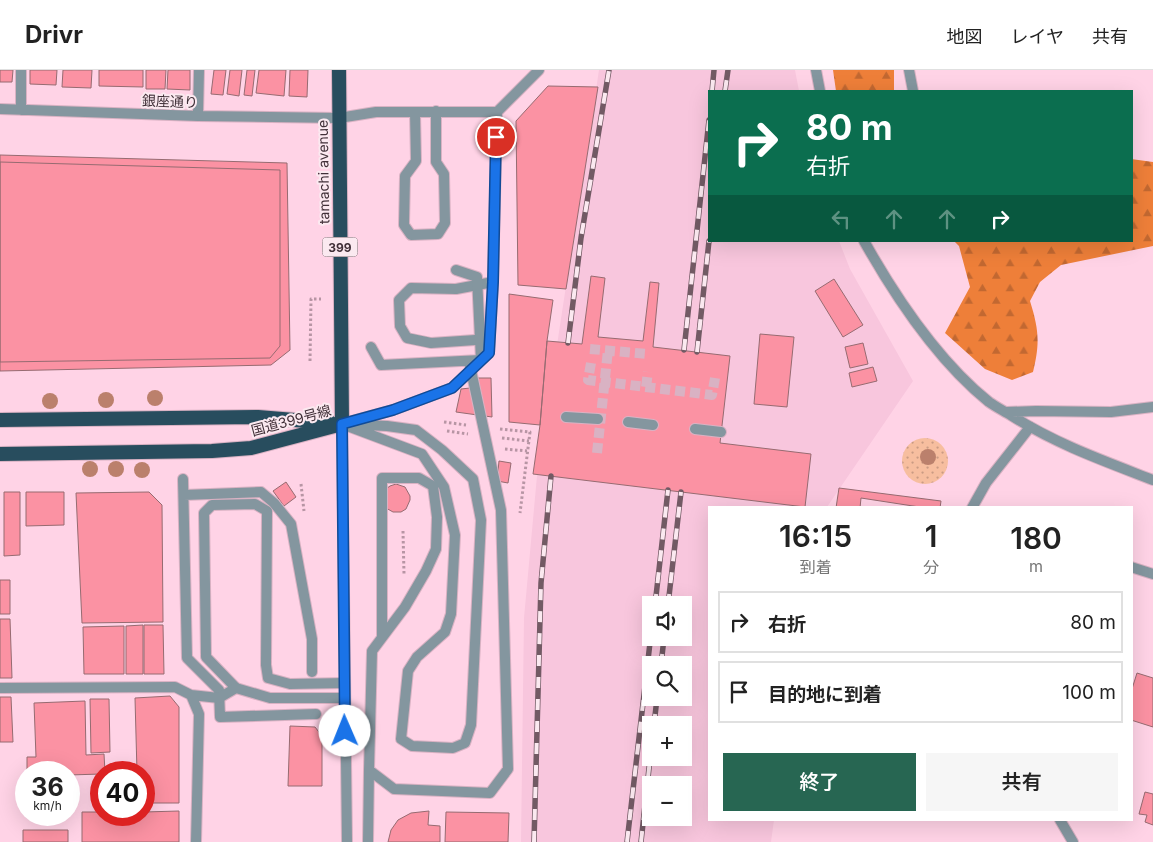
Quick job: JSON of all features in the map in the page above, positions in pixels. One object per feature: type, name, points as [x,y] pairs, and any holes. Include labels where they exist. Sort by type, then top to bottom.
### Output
[{"type":"highway","name":"tamachi avenue","points":[[339,70],[342,424]]},
{"type":"highway","name":"国道399号線","points":[[0,420],[258,417],[342,424]]},
{"type":"highway","name":"国道399号線","points":[[0,454],[212,451],[251,448],[342,424]]},
{"type":"street","points":[[21,70],[21,110]]},
{"type":"street","points":[[198,116],[199,70]]},
{"type":"street","points":[[342,424],[393,410],[452,388],[470,365],[489,353],[493,282],[497,112],[539,70]]},
{"type":"street","points":[[816,70],[820,90]]},
{"type":"street","points":[[909,70],[913,90]]},
{"type":"street","name":"銀座通り","points":[[0,108],[198,116],[339,118],[376,112],[497,112]]},
{"type":"street","points":[[415,112],[416,161],[405,176],[404,225],[411,234],[438,234],[444,223],[444,174],[436,162],[436,111]]},
{"type":"street","points":[[865,242],[889,285],[960,376],[990,403],[1065,446],[1153,480]]},
{"type":"street","points":[[371,347],[381,365],[470,365],[481,360],[477,277],[456,270]]},
{"type":"street","points":[[490,339],[432,343],[407,338],[400,326],[399,300],[411,288],[456,289],[493,282]]},
{"type":"street","points":[[369,770],[394,789],[490,793],[508,769],[501,510],[470,365]]},
{"type":"street","points":[[1006,412],[1036,410],[1111,412],[1153,407]]},
{"type":"street","points":[[566,417],[598,419]]},
{"type":"street","points":[[628,422],[653,425]]},
{"type":"street","points":[[342,424],[387,426],[416,430],[442,450],[472,479],[481,520],[471,725],[465,744],[453,748],[412,746],[401,739],[408,672],[417,657],[445,632],[451,614],[455,535],[444,487],[422,454],[342,424]]},
{"type":"street","points":[[342,424],[347,842]]},
{"type":"street","points":[[973,506],[986,483],[1030,427]]},
{"type":"street","points":[[695,430],[721,432]]},
{"type":"street","points":[[368,842],[372,651],[405,607],[436,550],[437,517],[433,486],[419,478],[382,478],[382,637]]},
{"type":"street","points":[[183,479],[187,658],[219,690],[220,717],[316,714]]},
{"type":"street","points":[[184,496],[261,492],[274,503],[291,524],[312,639],[312,672]]},
{"type":"street","points":[[344,698],[270,698],[236,688],[206,657],[204,513],[212,505],[255,504],[267,511],[266,665],[268,678],[290,684],[345,684]]},
{"type":"street","points":[[1133,568],[1153,574]]},
{"type":"street","points":[[0,688],[175,687],[191,695],[219,698],[236,688]]},
{"type":"street","points":[[191,695],[199,714],[196,842]]},
{"type":"street","points":[[1061,821],[1072,842]]},
{"type":"path","points":[[310,361],[311,299],[321,300]]},
{"type":"path","points":[[403,531],[405,607]]},
{"type":"shaded area","points":[[599,70],[795,70],[799,90],[708,90],[708,242],[839,242],[850,269],[913,381],[828,506],[708,506],[708,821],[774,821],[771,842],[521,842],[524,618],[537,476]]},
{"type":"shaded area","points":[[920,438],[930,438],[944,448],[948,461],[944,474],[938,480],[930,484],[920,484],[906,474],[902,466],[902,456],[912,442]]},
{"type":"green space","points":[[833,70],[894,70],[894,90],[836,90]]},
{"type":"green space","points":[[1133,159],[1153,162],[1153,246],[1061,265],[1040,282],[1030,301],[1038,336],[1033,372],[1012,380],[985,369],[945,333],[970,287],[959,246],[955,242],[1133,242]]},
{"type":"building","points":[[0,70],[13,70],[12,82],[0,82]]},
{"type":"building","points":[[30,70],[57,70],[56,85],[30,84]]},
{"type":"building","points":[[63,70],[92,70],[91,88],[62,87]]},
{"type":"building","points":[[99,70],[143,70],[143,87],[99,86]]},
{"type":"building","points":[[146,70],[166,70],[165,89],[146,89]]},
{"type":"building","points":[[168,70],[190,70],[190,90],[167,89]]},
{"type":"building","points":[[214,70],[226,70],[223,95],[211,94]]},
{"type":"building","points":[[230,70],[242,70],[239,96],[227,94]]},
{"type":"building","points":[[247,70],[255,70],[252,96],[244,95]]},
{"type":"building","points":[[259,70],[286,70],[284,96],[256,93]]},
{"type":"building","points":[[290,70],[308,70],[307,97],[289,96]]},
{"type":"building","points":[[548,86],[598,87],[566,289],[518,285],[516,121]]},
{"type":"building","points":[[0,155],[287,163],[290,350],[271,365],[0,371]]},
{"type":"building","points":[[0,162],[280,170],[280,346],[270,358],[0,362]]},
{"type":"building","points":[[591,276],[605,278],[598,337],[643,341],[650,282],[659,283],[653,347],[730,356],[720,443],[811,454],[805,506],[533,474],[540,425],[547,341],[582,344]]},
{"type":"building","points":[[834,279],[863,325],[843,337],[815,291]]},
{"type":"building","points":[[509,294],[553,300],[547,341],[540,425],[509,422]]},
{"type":"building","points":[[760,334],[794,337],[787,407],[754,404]]},
{"type":"building","points":[[863,343],[868,364],[850,368],[845,347]]},
{"type":"building","points":[[873,367],[877,381],[852,387],[849,373]]},
{"type":"building","points":[[471,378],[491,378],[492,417],[456,412],[461,389],[470,388]]},
{"type":"building","points":[[499,461],[511,463],[508,483],[497,481]]},
{"type":"building","points":[[286,482],[296,497],[284,506],[273,491]]},
{"type":"building","points":[[396,484],[405,487],[410,496],[406,509],[401,512],[393,512],[386,508],[386,489]]},
{"type":"building","points":[[839,488],[941,501],[940,506],[913,506],[861,498],[860,506],[836,506]]},
{"type":"building","points":[[4,492],[20,492],[20,555],[4,556]]},
{"type":"building","points":[[26,492],[64,492],[64,525],[26,526]]},
{"type":"building","points":[[149,492],[162,505],[163,622],[82,623],[76,493]]},
{"type":"building","points":[[0,580],[10,580],[10,614],[0,614]]},
{"type":"building","points":[[0,619],[10,619],[12,678],[0,678]]},
{"type":"building","points":[[143,625],[143,674],[126,674],[126,626]]},
{"type":"building","points":[[144,625],[163,625],[164,674],[144,674]]},
{"type":"building","points":[[124,626],[124,674],[84,674],[83,627]]},
{"type":"building","points":[[1137,673],[1153,678],[1153,727],[1133,721],[1133,686]]},
{"type":"building","points":[[170,696],[179,707],[179,803],[155,803],[155,761],[137,761],[135,698]]},
{"type":"building","points":[[0,697],[11,697],[13,742],[0,742]]},
{"type":"building","points":[[90,699],[109,699],[110,752],[91,753]]},
{"type":"building","points":[[85,701],[86,755],[104,754],[104,761],[90,761],[90,774],[80,775],[80,761],[27,761],[27,757],[36,757],[34,703]]},
{"type":"building","points":[[290,726],[315,727],[322,736],[322,786],[288,786]]},
{"type":"building","points":[[1145,792],[1153,794],[1153,825],[1145,822],[1147,815],[1139,814]]},
{"type":"building","points":[[179,811],[179,842],[82,842],[82,812],[90,812],[90,826],[155,826],[155,812]]},
{"type":"building","points":[[429,811],[428,825],[440,826],[440,842],[388,842],[391,830],[398,820],[411,813]]},
{"type":"building","points":[[446,812],[509,813],[508,842],[445,842]]},
{"type":"building","points":[[23,830],[68,830],[68,842],[23,842]]},
{"type":"tunnel","points":[[590,349],[648,354]]},
{"type":"tunnel","points":[[597,453],[608,350]]},
{"type":"tunnel","points":[[591,363],[588,380],[712,395],[715,378]]},
{"type":"tunnel","points":[[646,387],[648,372]]},
{"type":"railway","points":[[568,343],[581,238],[609,70]]},
{"type":"railway","points":[[712,90],[714,70]]},
{"type":"railway","points":[[725,90],[728,70]]},
{"type":"railway","points":[[684,350],[708,129]]},
{"type":"railway","points":[[697,352],[709,242]]},
{"type":"railway","points":[[534,842],[541,583],[551,476]]},
{"type":"railway","points":[[656,596],[668,490]]},
{"type":"railway","points":[[669,596],[681,492]]},
{"type":"railway","points":[[627,842],[650,646]]},
{"type":"railway","points":[[662,656],[663,646]]},
{"type":"railway","points":[[655,716],[656,706]]},
{"type":"railway","points":[[641,842],[649,766]]},
{"type":"route","points":[[345,731],[342,424],[393,410],[452,388],[489,353],[493,282],[496,137]]}]
